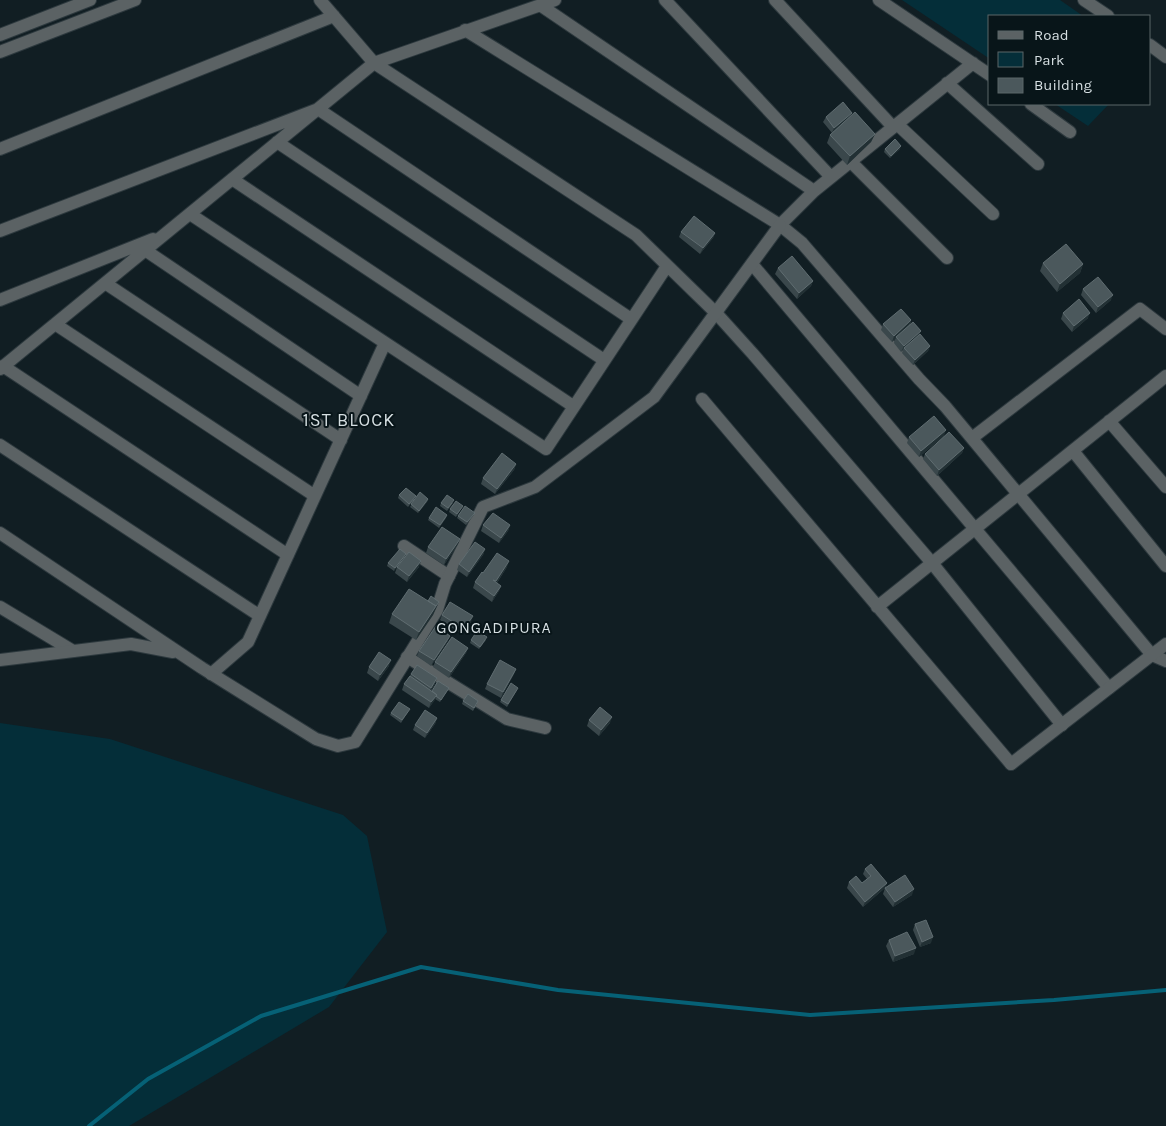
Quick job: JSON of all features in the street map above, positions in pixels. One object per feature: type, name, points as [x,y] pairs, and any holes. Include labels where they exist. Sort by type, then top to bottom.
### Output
[{"type":"street","points":[[0,35],[90,0]]},
{"type":"street","points":[[0,52],[135,0]]},
{"type":"street","points":[[320,0],[374,63],[636,235],[716,313],[932,563],[1062,725]]},
{"type":"street","points":[[288,555],[2,367],[374,63],[555,0]]},
{"type":"street","points":[[665,0],[832,177]]},
{"type":"street","points":[[775,0],[895,126],[993,214]]},
{"type":"street","points":[[879,0],[988,73]]},
{"type":"street","points":[[1084,0],[1106,15]]},
{"type":"street","points":[[540,5],[814,191]]},
{"type":"street","points":[[0,149],[334,16]]},
{"type":"street","points":[[465,30],[780,225],[802,242],[972,438],[1152,655],[1166,661]]},
{"type":"street","points":[[1151,46],[1166,57]]},
{"type":"street","points":[[0,533],[211,674],[316,739],[338,746],[355,742],[437,610],[445,584],[483,507],[535,487],[654,398],[780,225],[814,191],[973,62]]},
{"type":"street","points":[[947,83],[1038,164]]},
{"type":"street","points":[[1031,105],[1070,132]]},
{"type":"street","points":[[0,231],[318,109]]},
{"type":"street","points":[[318,109],[631,320]]},
{"type":"street","points":[[277,142],[604,360]]},
{"type":"street","points":[[851,162],[947,258]]},
{"type":"street","points":[[232,179],[574,406]]},
{"type":"street","points":[[190,214],[546,449],[667,266]]},
{"type":"street","points":[[0,300],[165,234]]},
{"type":"street","points":[[145,250],[361,396]]},
{"type":"street","points":[[752,264],[1110,688]]},
{"type":"street","points":[[105,283],[341,440]]},
{"type":"street","points":[[972,438],[1140,309],[1166,329]]},
{"type":"street","points":[[55,324],[315,496]]},
{"type":"street","points":[[211,674],[248,642],[385,343]]},
{"type":"street","points":[[878,606],[1166,377]]},
{"type":"street","points":[[702,399],[1011,764],[1166,644]]},
{"type":"street","points":[[1109,421],[1166,487]]},
{"type":"street","points":[[0,445],[260,616]]},
{"type":"street","points":[[1073,450],[1166,566]]},
{"type":"street","points":[[404,546],[449,576]]},
{"type":"street","points":[[0,607],[73,651]]},
{"type":"street","points":[[0,660],[131,644],[179,653]]},
{"type":"street","points":[[407,657],[507,719],[544,728]]},
{"type":"green space","points":[[902,0],[1060,0],[1082,15],[988,15],[988,58]]},
{"type":"green space","points":[[1056,105],[1108,105],[1088,126]]},
{"type":"green space","points":[[0,723],[110,739],[343,815],[367,836],[387,932],[329,1007],[129,1126],[0,1126]]},
{"type":"building","points":[[843,102],[852,113],[834,128],[826,117]]},
{"type":"building","points":[[855,112],[875,134],[850,156],[830,135]]},
{"type":"building","points":[[895,139],[901,146],[891,156],[885,149]]},
{"type":"building","points":[[694,216],[715,233],[703,248],[681,232]]},
{"type":"building","points":[[1066,244],[1083,264],[1060,284],[1043,263]]},
{"type":"building","points":[[792,256],[813,281],[799,293],[778,268]]},
{"type":"building","points":[[1098,277],[1113,295],[1098,307],[1083,289]]},
{"type":"building","points":[[1079,299],[1090,313],[1074,326],[1063,313]]},
{"type":"building","points":[[901,309],[911,320],[894,336],[883,324]]},
{"type":"building","points":[[913,322],[921,331],[904,346],[896,337]]},
{"type":"building","points":[[920,334],[930,346],[915,360],[904,348]]},
{"type":"building","points":[[934,416],[946,430],[921,451],[909,437]]},
{"type":"building","points":[[949,432],[964,448],[939,470],[925,454]]},
{"type":"building","points":[[502,453],[516,464],[497,489],[483,478]]},
{"type":"building","points":[[406,488],[416,496],[409,504],[399,495]]},
{"type":"building","points":[[420,492],[428,499],[419,511],[411,504]]},
{"type":"building","points":[[447,495],[454,500],[448,508],[441,503]]},
{"type":"building","points":[[456,501],[463,506],[457,514],[450,509]]},
{"type":"building","points":[[465,506],[475,513],[467,522],[458,516]]},
{"type":"building","points":[[436,507],[447,515],[440,525],[429,518]]},
{"type":"building","points":[[493,513],[510,525],[501,538],[483,525]]},
{"type":"building","points":[[442,527],[460,539],[446,559],[428,547]]},
{"type":"building","points":[[475,542],[485,549],[469,572],[459,564]]},
{"type":"building","points":[[400,549],[406,554],[395,568],[388,563]]},
{"type":"building","points":[[409,552],[421,561],[409,576],[397,567]]},
{"type":"building","points":[[497,553],[509,561],[496,581],[493,580],[501,586],[494,596],[475,582]]},
{"type":"building","points":[[409,589],[436,606],[419,632],[392,614]]},
{"type":"building","points":[[431,596],[439,602],[436,606],[428,601]]},
{"type":"building","points":[[450,602],[473,616],[464,629],[442,615]]},
{"type":"building","points":[[436,626],[450,636],[434,660],[419,651]]},
{"type":"building","points":[[477,631],[487,637],[480,647],[471,640]]},
{"type":"building","points":[[452,637],[468,648],[451,672],[435,662]]},
{"type":"building","points":[[379,652],[391,660],[380,675],[369,667]]},
{"type":"building","points":[[500,660],[516,669],[503,692],[487,684]]},
{"type":"building","points":[[417,665],[437,678],[431,688],[411,674]]},
{"type":"building","points":[[410,676],[437,695],[431,702],[404,684]]},
{"type":"building","points":[[438,681],[449,688],[441,700],[432,691]]},
{"type":"building","points":[[511,683],[518,688],[508,704],[501,700]]},
{"type":"building","points":[[468,694],[478,701],[474,708],[463,701]]},
{"type":"building","points":[[399,702],[410,709],[402,720],[391,713]]},
{"type":"building","points":[[600,707],[612,717],[601,730],[589,720]]},
{"type":"building","points":[[425,710],[437,718],[427,733],[415,725]]},
{"type":"building","points":[[871,864],[887,883],[865,902],[849,882],[856,876],[862,883],[871,876],[865,869]]},
{"type":"building","points":[[905,875],[914,889],[895,902],[885,888]]},
{"type":"building","points":[[926,920],[933,937],[922,942],[915,924]]},
{"type":"building","points":[[907,932],[916,948],[895,956],[889,940]]},
{"type":"waterway","points":[[89,1126],[148,1079],[261,1016],[421,967],[558,990],[810,1015],[1054,1000],[1166,990]]},
{"type":"district","name":"1ST BLOCK","points":[[349,420]]},
{"type":"district","name":"GONGADIPURA","points":[[494,627]]}]
